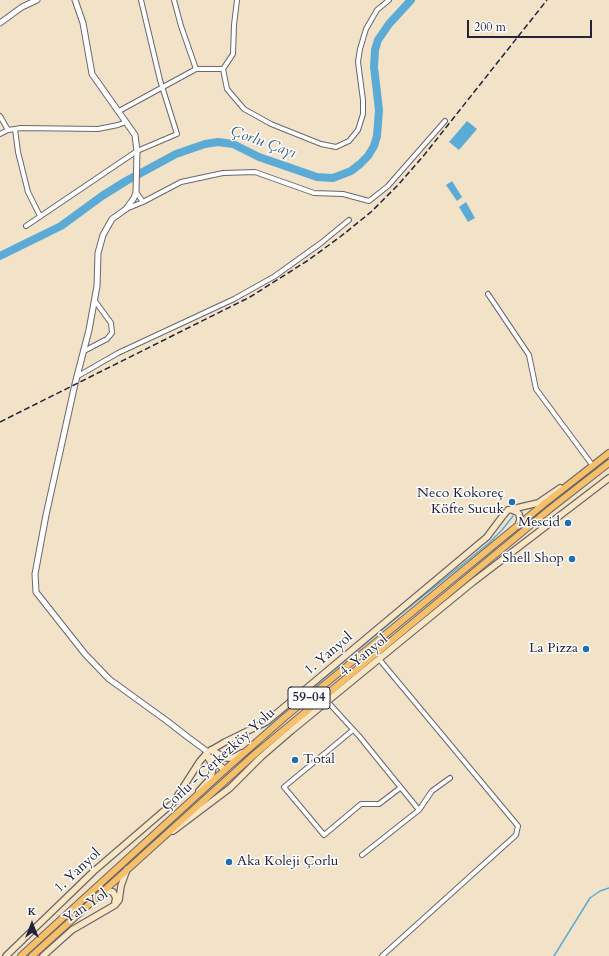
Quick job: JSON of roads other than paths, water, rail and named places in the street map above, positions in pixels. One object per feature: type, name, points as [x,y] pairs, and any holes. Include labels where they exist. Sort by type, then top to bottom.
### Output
[{"type":"main road","name":"Çorlu - Çerkezköy Yolu","points":[[21,956],[285,717],[518,526],[609,454]]},
{"type":"main road","name":"Çorlu - Çerkezköy Yolu","points":[[32,956],[231,774],[290,723],[609,463]]},
{"type":"main road","points":[[474,572],[510,553],[609,478]]},
{"type":"main road","points":[[508,510],[538,503],[563,486],[576,480]]},
{"type":"main road","name":"1. Yanyol","points":[[6,956],[94,871],[173,803],[200,761],[208,752],[266,722],[278,713],[487,537],[508,510]]},
{"type":"main road","points":[[508,510],[515,511],[519,514],[520,519],[518,526]]},
{"type":"main road","name":"4. Yanyol","points":[[161,839],[230,788],[261,757],[327,701],[510,553]]},
{"type":"main road","points":[[208,752],[229,758],[249,749]]},
{"type":"main road","points":[[208,752],[227,768],[231,774],[230,788]]},
{"type":"main road","points":[[194,798],[212,773],[212,766],[208,752]]},
{"type":"main road","points":[[241,766],[254,762],[261,757]]},
{"type":"main road","name":"Yan Yol","points":[[43,956],[72,930],[115,904],[118,900],[127,869]]},
{"type":"main road","points":[[104,890],[113,892],[116,898],[115,904]]},
{"type":"street","points":[[0,23],[22,7],[37,0]]},
{"type":"street","points":[[75,0],[83,22],[92,74],[135,135],[137,151],[136,192],[126,210]]},
{"type":"street","points":[[26,226],[95,181],[137,151],[177,134],[163,88],[141,0]]},
{"type":"street","points":[[174,0],[181,26],[196,69]]},
{"type":"street","points":[[236,0],[234,54],[223,69],[227,89],[244,109],[278,127],[321,144],[336,147],[348,141],[358,130],[363,114],[363,100],[358,62],[360,49],[366,29],[377,10],[389,0]]},
{"type":"street","points":[[119,111],[196,69],[223,69]]},
{"type":"street","points":[[0,116],[16,135],[18,152],[28,192],[40,216]]},
{"type":"street","points":[[208,752],[198,746],[167,720],[109,679],[85,654],[36,592],[35,574],[46,515],[95,301],[98,253],[103,235],[112,219],[126,210],[181,182],[223,173],[255,172],[314,193],[343,194],[369,202],[388,186],[445,121]]},
{"type":"street","points":[[0,134],[12,129],[98,129],[126,122]]},
{"type":"street","points":[[136,192],[143,202]]},
{"type":"street","points":[[78,376],[118,353],[234,299],[275,276],[321,243],[349,220]]},
{"type":"street","points":[[488,294],[529,355],[536,389],[593,466]]},
{"type":"street","points":[[84,351],[107,339],[112,333],[111,323],[95,301]]},
{"type":"street","points":[[379,659],[518,826],[516,835],[382,956]]},
{"type":"street","points":[[327,701],[419,810]]},
{"type":"street","points":[[353,730],[284,787],[324,835],[361,804],[379,804],[400,788]]},
{"type":"street","points":[[362,855],[419,810],[432,792],[450,778]]},
{"type":"water","points":[[467,121],[477,129],[459,150],[449,142]]},
{"type":"water","points":[[452,181],[462,197],[457,201],[446,185]]},
{"type":"water","points":[[466,202],[475,218],[468,222],[459,207]]},
{"type":"waterway","name":"Çorlu Çayı","points":[[0,256],[61,226],[102,196],[126,181],[176,154],[205,144],[218,142],[233,144],[259,157],[317,177],[333,178],[351,171],[368,156],[374,146],[377,136],[379,110],[374,67],[375,50],[378,40],[389,24],[411,0]]},
{"type":"waterway","points":[[225,745],[268,725],[489,543],[513,516]]},
{"type":"waterway","points":[[554,956],[590,898],[600,891],[609,888]]},
{"type":"railway","points":[[0,422],[250,297],[307,261],[340,237],[371,212],[399,184],[425,154],[547,0]]},
{"type":"place","name":"Neco Kokoreç Köfte Sucuk","points":[[512,502]]},
{"type":"place","name":"Mescid","points":[[568,523]]},
{"type":"place","name":"Shell Shop","points":[[572,559]]},
{"type":"place","name":"La Pizza","points":[[586,649]]},
{"type":"place","name":"Total","points":[[295,760]]},
{"type":"place","name":"Aka Koleji Çorlu","points":[[229,862]]}]
